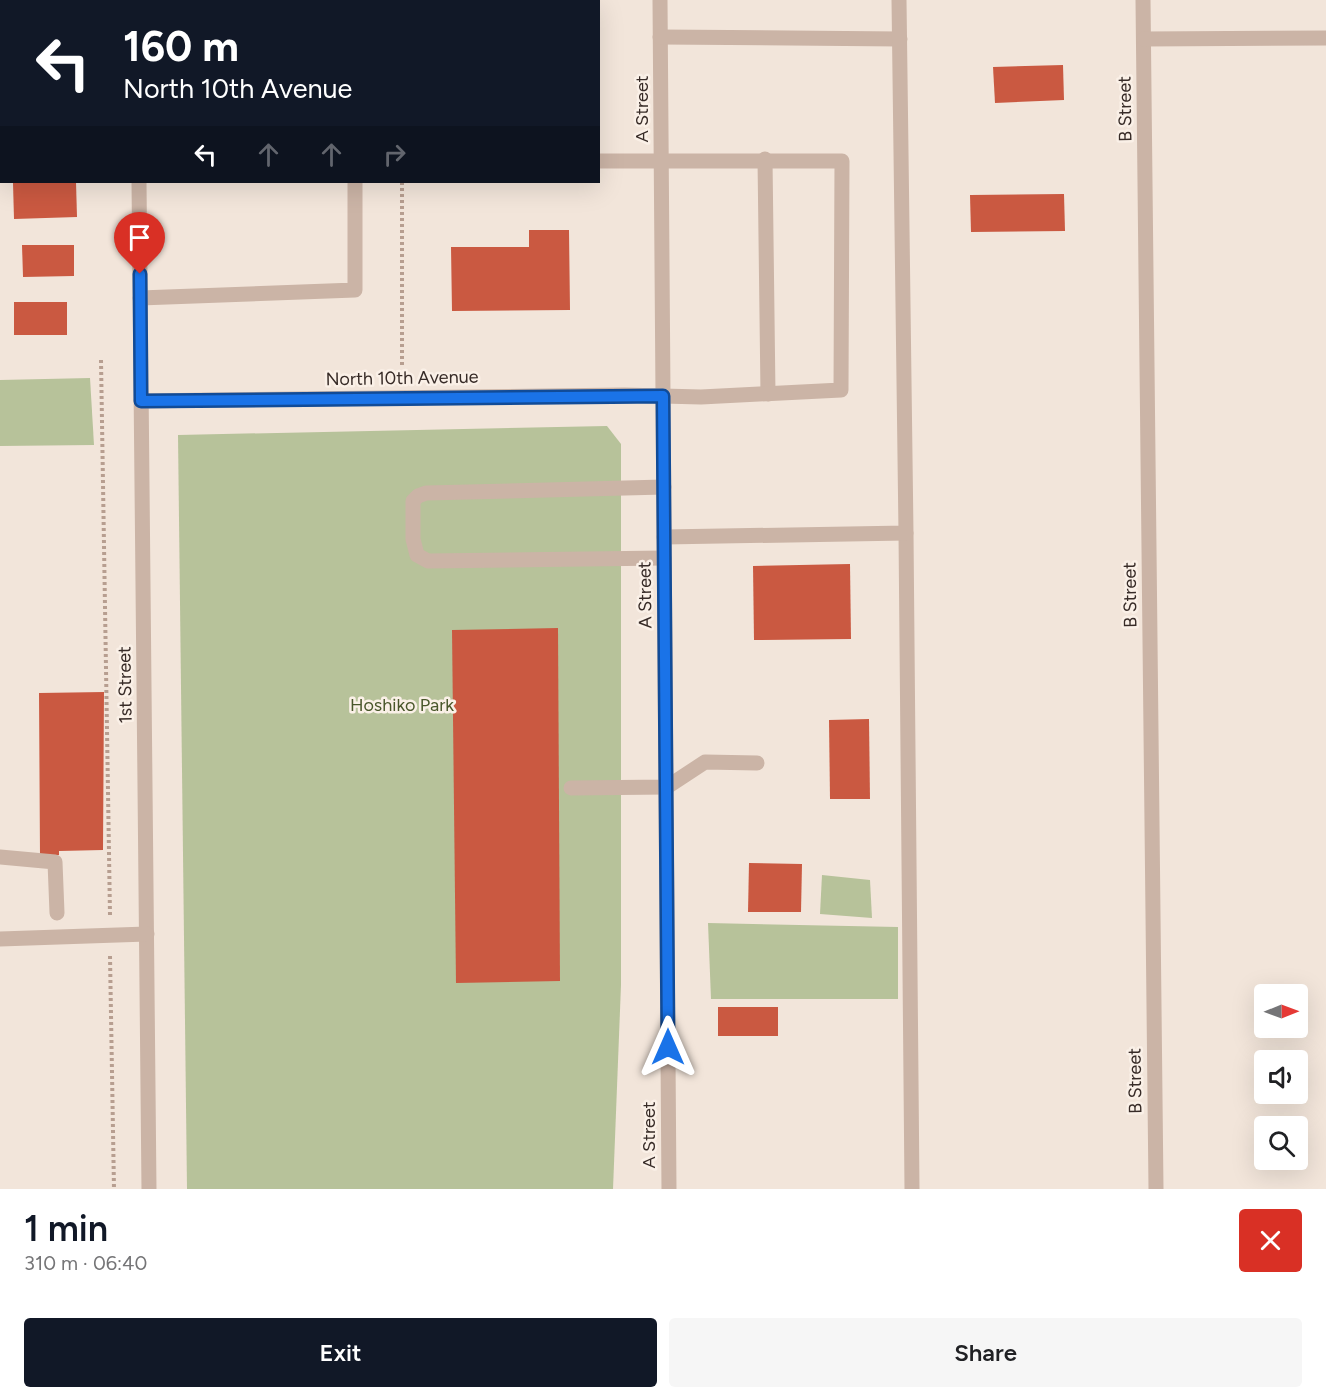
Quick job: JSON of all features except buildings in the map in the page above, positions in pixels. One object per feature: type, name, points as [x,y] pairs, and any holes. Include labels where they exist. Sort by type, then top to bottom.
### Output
[{"type":"street","name":"A Street","points":[[660,0],[669,1189]]},
{"type":"street","points":[[899,0],[912,1189]]},
{"type":"street","name":"B Street","points":[[1143,0],[1156,1189]]},
{"type":"street","points":[[660,37],[900,39]]},
{"type":"street","points":[[1144,39],[1326,38]]},
{"type":"street","points":[[600,161],[765,159],[768,394]]},
{"type":"street","name":"North 10th Avenue","points":[[141,401],[701,397],[841,390],[842,160],[765,159]]},
{"type":"street","name":"1st Street","points":[[139,183],[149,1189]]},
{"type":"street","points":[[140,298],[355,290],[355,183]]},
{"type":"street","points":[[664,487],[426,493],[413,501],[413,529],[417,555],[428,561],[664,558]]},
{"type":"street","points":[[664,537],[906,532]]},
{"type":"street","points":[[571,788],[667,788],[705,762],[757,764]]},
{"type":"street","points":[[0,857],[55,862],[57,913]]},
{"type":"street","points":[[0,939],[147,934]]},
{"type":"path","points":[[402,183],[402,366]]},
{"type":"path","points":[[101,360],[114,1189]]},
{"type":"green space","points":[[90,378],[94,445],[0,446],[0,380]]},
{"type":"green space","name":"Hoshiko Park","points":[[607,426],[621,444],[621,985],[613,1189],[187,1189],[178,435]]},
{"type":"green space","points":[[822,875],[870,880],[872,918],[820,914]]},
{"type":"green space","points":[[708,923],[898,927],[898,999],[711,999]]},
{"type":"route","points":[[140,274],[141,401],[663,396],[668,1047]]}]
